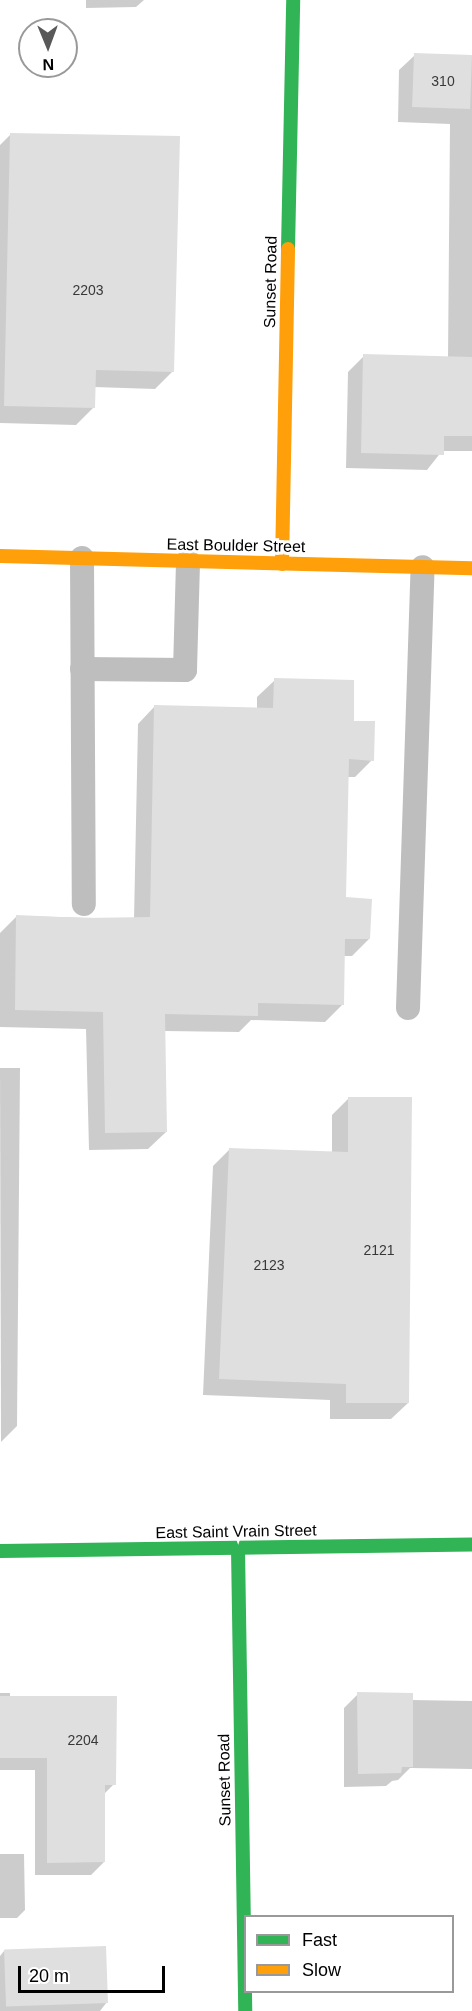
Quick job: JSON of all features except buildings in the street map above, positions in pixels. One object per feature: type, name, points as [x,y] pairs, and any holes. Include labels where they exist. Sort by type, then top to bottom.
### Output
[{"type":"street","name":"Sunset Road","points":[[282,564],[293,0]]},
{"type":"street","name":"East Boulder Street","points":[[0,556],[472,568]]},
{"type":"street","name":"East Saint Vrain Street","points":[[0,1551],[472,1544]]},
{"type":"street","name":"Sunset Road","points":[[237,1549],[244,1953]]},
{"type":"street","name":"Sunset Road","points":[[245,1993],[245,2011]]},
{"type":"lane","points":[[82,558],[84,904]]},
{"type":"lane","points":[[82,669],[185,670],[188,561]]},
{"type":"lane","points":[[408,1008],[423,567]]},
{"type":"traffic: fast","points":[[288,249],[293,0]]},
{"type":"traffic: fast","points":[[0,1551],[472,1544]]},
{"type":"traffic: fast","points":[[238,1549],[244,1945]]},
{"type":"traffic: fast","points":[[245,1993],[245,2011]]},
{"type":"traffic: slow","points":[[282,564],[288,249]]},
{"type":"traffic: slow","points":[[0,556],[472,568]]}]
